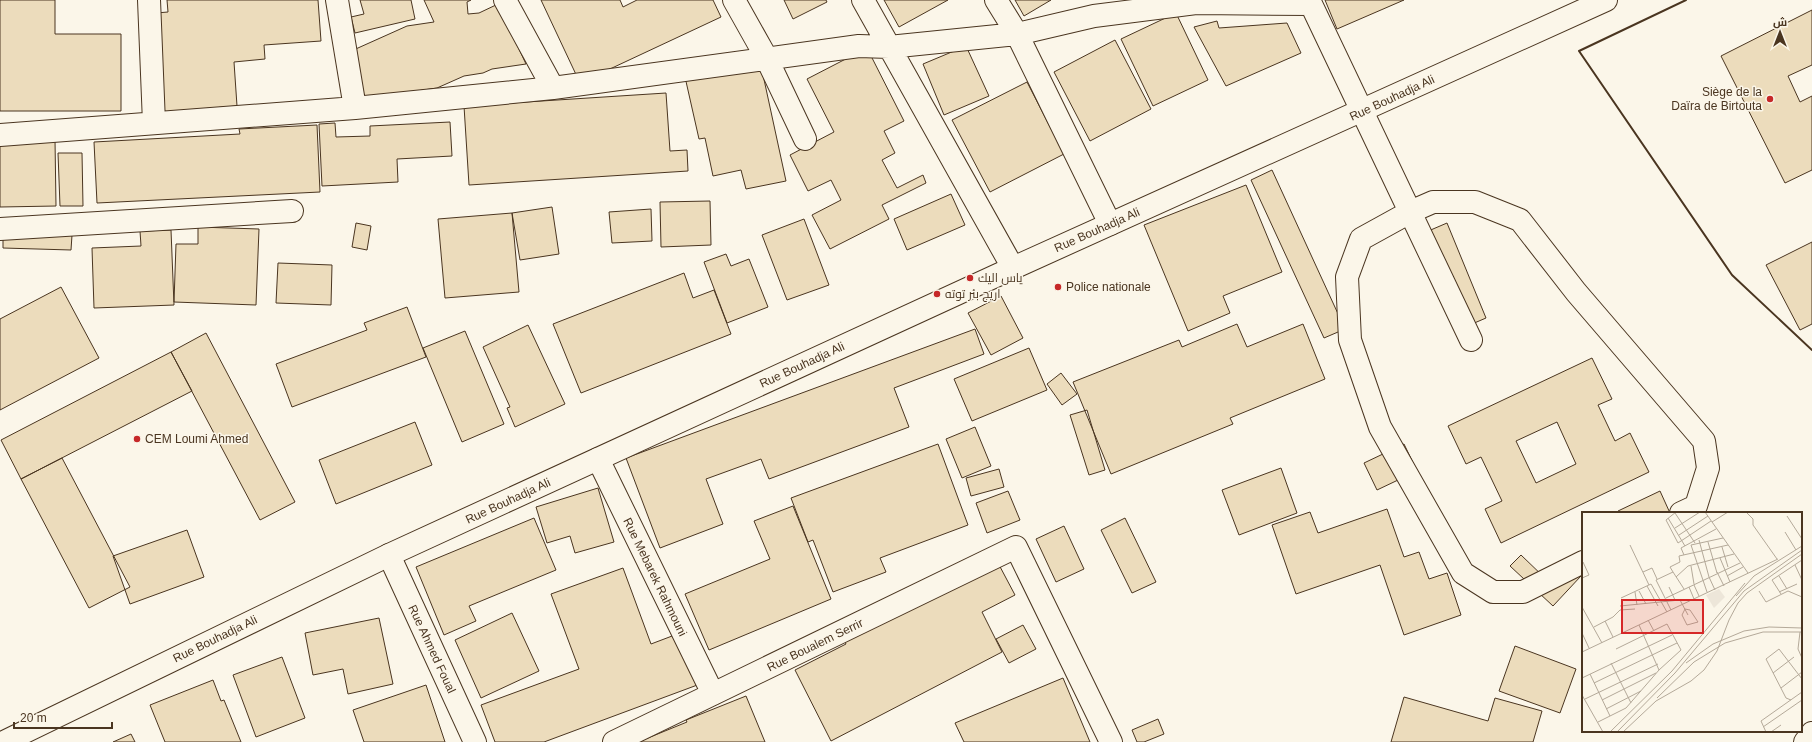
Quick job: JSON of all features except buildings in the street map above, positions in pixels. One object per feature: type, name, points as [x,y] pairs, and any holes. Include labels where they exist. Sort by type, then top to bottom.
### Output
[{"type":"street","points":[[149,0],[154,123]]},
{"type":"street","points":[[337,0],[355,108]]},
{"type":"street","points":[[505,0],[553,88]]},
{"type":"street","points":[[734,0],[766,57],[805,139]]},
{"type":"street","points":[[863,0],[1013,268]]},
{"type":"street","points":[[996,0],[1017,34],[1110,224]]},
{"type":"street","name":"Rue Bouhadja Ali","points":[[4,742],[389,555],[1013,268],[1363,112],[1606,0]]},
{"type":"street","points":[[0,135],[355,108],[553,88],[766,57],[859,46],[889,47],[1017,34],[1094,16],[1195,2],[1311,4],[1471,340]]},
{"type":"street","points":[[1582,562],[1523,592],[1493,592],[1463,573],[1380,427],[1350,340],[1347,277],[1362,240],[1410,212],[1433,202],[1475,202],[1520,220],[1576,292],[1704,441],[1708,468],[1696,506],[1684,512]]},
{"type":"street","points":[[0,229],[292,211]]},
{"type":"street","name":"Rue Mebarek Rahmouni","points":[[598,459],[713,694]]},
{"type":"street","name":"Rue Boualem Serrir","points":[[614,742],[1016,547],[1111,742]]},
{"type":"street","name":"Rue Ahmed Foual","points":[[389,555],[475,742]]},
{"type":"street","points":[[1805,742],[1812,734]]},
{"type":"wall","points":[[1686,0],[1579,51],[1732,275],[1812,350]]},
{"type":"place","name":"Siège de la Daïra de Birtouta","points":[[1770,99]]},
{"type":"place","name":"ياس اليك","points":[[970,278]]},
{"type":"place","name":"Police nationale","points":[[1058,287]]},
{"type":"place","name":"اريج بئر توته","points":[[937,294]]},
{"type":"place","name":"CEM Loumi Ahmed","points":[[137,439]]}]
